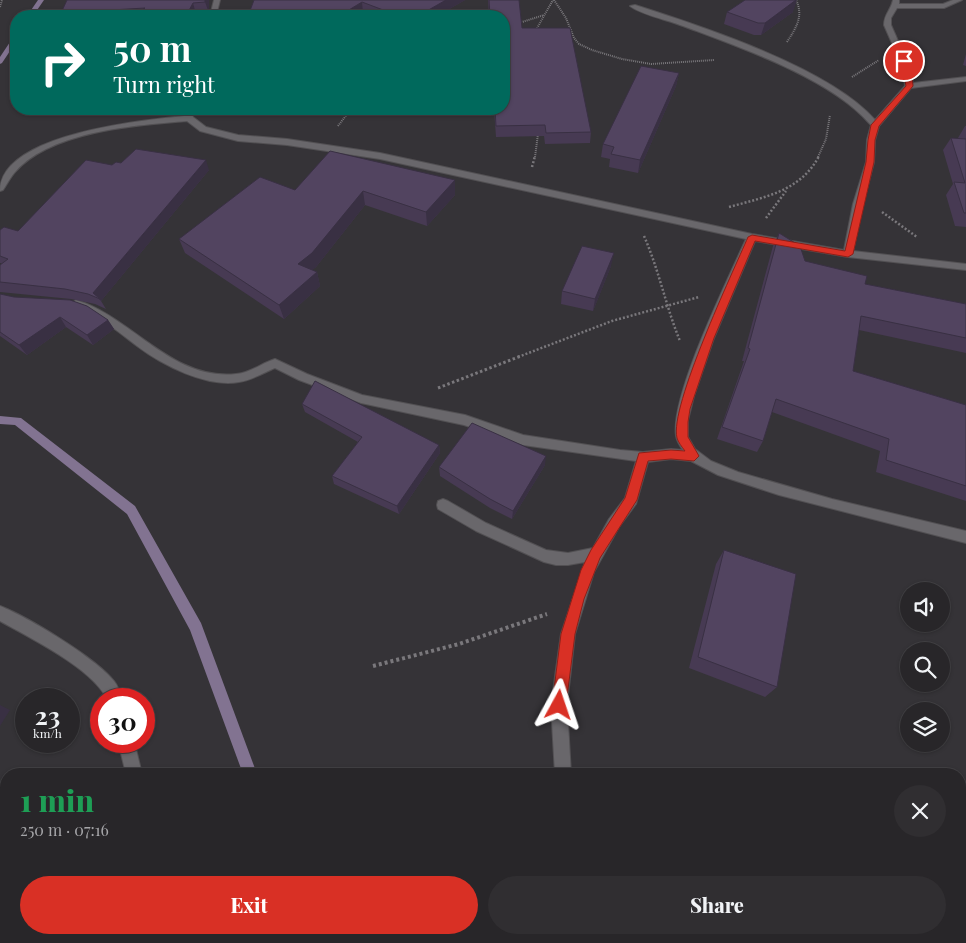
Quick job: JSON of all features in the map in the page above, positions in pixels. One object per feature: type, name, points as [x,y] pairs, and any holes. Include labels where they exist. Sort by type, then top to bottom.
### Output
[{"type":"street","points":[[909,86],[906,68],[888,27],[890,10],[896,3],[944,6],[959,0]]},
{"type":"street","points":[[633,6],[668,17],[773,59],[829,87],[865,113],[875,125]]},
{"type":"street","points":[[848,254],[870,162],[871,140],[875,125],[909,86],[938,84],[966,79]]},
{"type":"street","points":[[0,188],[8,173],[17,164],[60,141],[103,128],[177,115]]},
{"type":"street","points":[[190,115],[204,129],[238,138],[287,142],[380,156],[752,237],[848,254],[966,267]]},
{"type":"street","points":[[752,237],[696,372],[682,422],[682,438],[694,456],[717,470],[786,492],[966,537]]},
{"type":"street","points":[[64,302],[93,309],[113,320],[150,350],[184,369],[228,379],[247,376],[274,363],[303,377],[361,399],[465,420],[523,440],[620,455],[671,454],[694,456]]},
{"type":"street","points":[[563,768],[559,705],[568,634],[588,570],[596,554],[631,500],[643,456]]},
{"type":"street","points":[[443,505],[481,527],[544,556],[568,559],[596,554]]},
{"type":"street","points":[[0,612],[80,661],[99,676],[108,688]]},
{"type":"street","points":[[129,753],[133,768]]},
{"type":"path","points":[[0,6],[2,0]]},
{"type":"path","points":[[534,33],[553,0],[566,18],[574,38],[580,44],[592,50],[622,59],[650,64],[717,60]]},
{"type":"path","points":[[773,59],[792,35],[799,21],[801,10],[796,0]]},
{"type":"path","points":[[519,23],[544,16]]},
{"type":"path","points":[[692,224],[729,208],[786,190],[799,183],[816,164],[829,127],[829,87],[866,70],[895,46]]},
{"type":"path","points":[[525,187],[536,152],[538,131]]},
{"type":"path","points":[[752,237],[786,190]]},
{"type":"path","points":[[862,193],[887,217],[918,238]]},
{"type":"path","points":[[632,211],[653,257],[676,334],[696,372]]},
{"type":"path","points":[[400,407],[432,391],[612,321],[668,305]]},
{"type":"path","points":[[373,666],[510,628],[552,612],[578,599]]},
{"type":"building","points":[[67,0],[205,0],[205,2],[193,3],[189,10],[142,10],[145,8],[62,10]]},
{"type":"building","points":[[254,0],[446,0],[428,10],[383,10],[362,2],[349,10],[250,10]]},
{"type":"building","points":[[489,0],[519,0],[522,28],[570,28],[591,132],[546,133],[545,125],[496,126],[495,115],[510,115],[510,10],[490,10]]},
{"type":"building","points":[[745,0],[796,0],[765,23],[758,23],[727,12]]},
{"type":"building","points":[[641,66],[679,73],[640,160],[611,154],[614,147],[603,144]]},
{"type":"building","points":[[951,138],[966,139],[966,213],[964,213],[954,182],[965,183]]},
{"type":"building","points":[[136,149],[206,160],[93,293],[100,299],[88,294],[65,289],[0,282],[0,265],[8,259],[0,256],[0,230],[4,227],[18,231],[86,160],[112,165],[116,162],[121,163]]},
{"type":"building","points":[[330,151],[455,180],[426,212],[363,191],[312,253],[298,264],[317,272],[279,305],[179,239],[260,177],[295,190]]},
{"type":"building","points":[[779,233],[800,246],[805,261],[867,276],[865,284],[966,304],[966,338],[861,316],[853,371],[966,405],[966,486],[886,460],[889,439],[776,399],[763,441],[722,427],[750,349],[748,348]]},
{"type":"building","points":[[582,246],[614,253],[595,299],[562,291]]},
{"type":"building","points":[[0,294],[14,297],[70,300],[87,306],[108,320],[87,335],[60,317],[19,345],[0,332]]},
{"type":"building","points":[[315,381],[439,445],[397,506],[332,476],[362,437],[302,404]]},
{"type":"building","points":[[472,423],[546,456],[513,511],[439,467]]},
{"type":"building","points":[[724,550],[796,574],[777,687],[698,657]]},
{"type":"waterway","points":[[34,10],[41,0]]},
{"type":"waterway","points":[[0,62],[10,46]]},
{"type":"waterway","points":[[0,420],[17,421],[131,510],[196,627],[248,768]]},
{"type":"route","points":[[559,705],[568,634],[578,599],[596,554],[614,523],[631,500],[643,456],[671,454],[694,456],[682,438],[682,422],[685,409],[709,338],[752,237],[848,254],[858,204],[870,162],[871,140],[875,125],[909,86],[904,61]]}]
